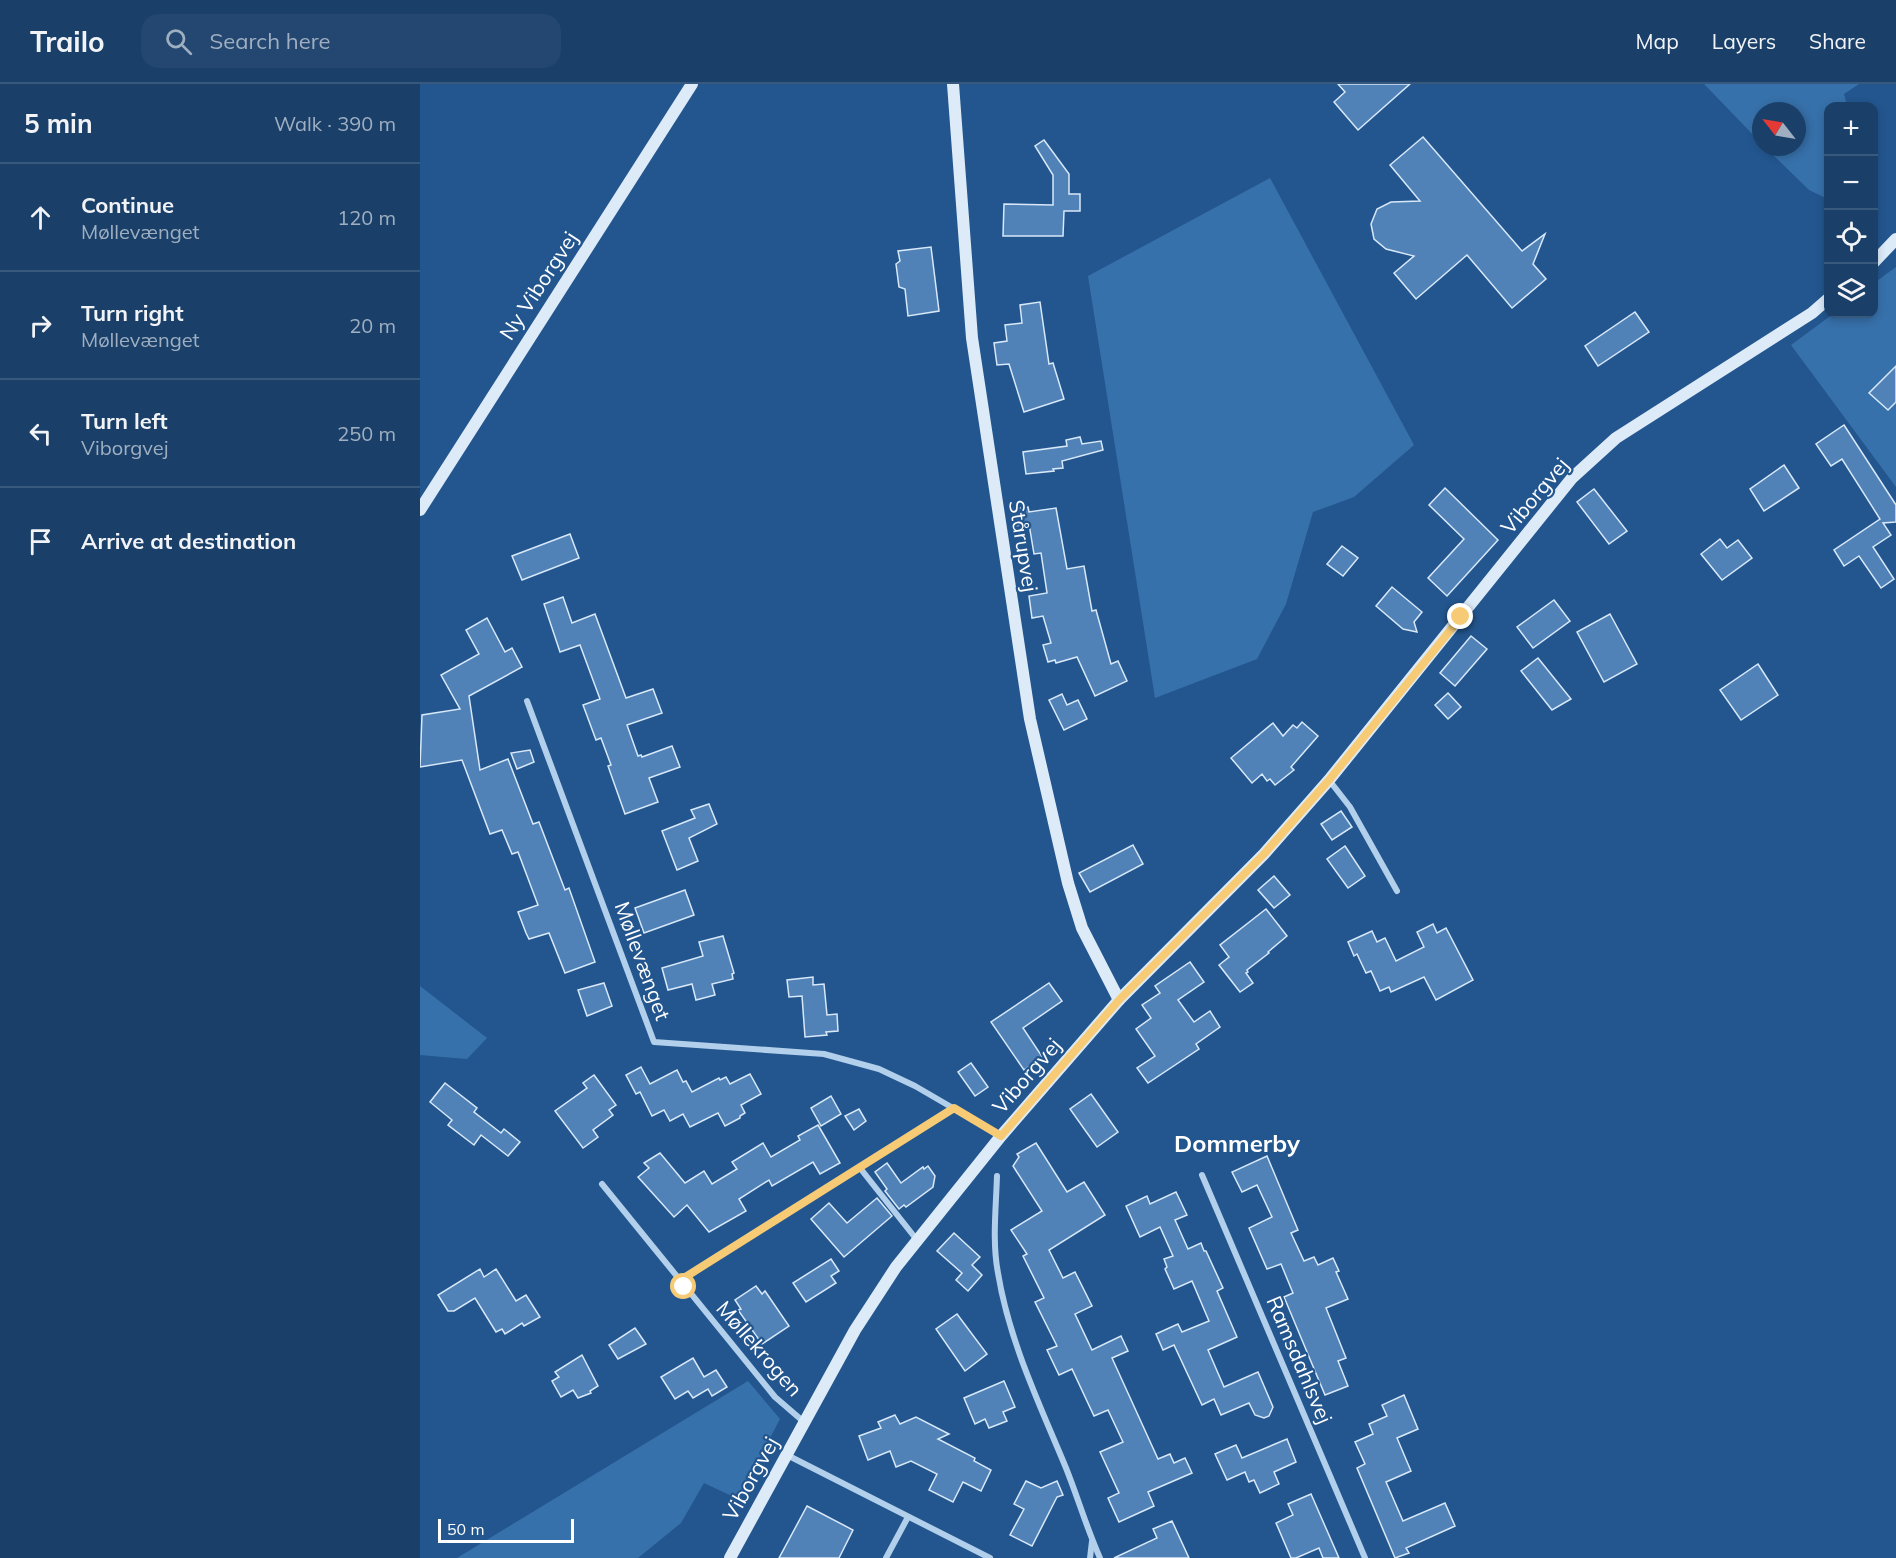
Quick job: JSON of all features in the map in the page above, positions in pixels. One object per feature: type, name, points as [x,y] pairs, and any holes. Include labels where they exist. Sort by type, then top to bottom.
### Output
[{"type":"street","name":"Ny Viborgvej","points":[[420,510],[692,84]]},
{"type":"street","name":"Stårupvej","points":[[952,84],[972,338],[1030,718],[1068,883],[1079,920],[1119,1000]]},
{"type":"street","points":[[1878,258],[1896,239]]},
{"type":"street","name":"Viborgvej","points":[[730,1558],[855,1330],[896,1268],[1001,1136],[1119,1000],[1264,854],[1329,780],[1572,478],[1616,438],[1812,313],[1824,302]]},
{"type":"street","name":"Møllevænget","points":[[527,701],[654,1042],[824,1054],[879,1069],[915,1086],[1001,1136]]},
{"type":"street","points":[[1329,780],[1350,807],[1397,891]]},
{"type":"street","points":[[679,1281],[954,1108]]},
{"type":"street","points":[[860,1168],[918,1242]]},
{"type":"street","name":"Ramsdahlsvej","points":[[1202,1175],[1365,1558]]},
{"type":"street","points":[[997,1176],[995,1240],[997,1270],[1004,1303],[1021,1358],[1080,1502],[1100,1558]]},
{"type":"street","name":"Møllekrogen","points":[[602,1184],[775,1397],[804,1422]]},
{"type":"street","points":[[786,1455],[990,1558]]},
{"type":"street","points":[[886,1558],[908,1517]]},
{"type":"street","points":[[1090,1558],[1092,1540]]},
{"type":"shaded area","points":[[1704,84],[1859,84],[1844,94],[1846,102],[1824,102],[1824,197],[1809,190],[1774,156],[1806,156],[1806,102],[1752,102],[1752,134]]},
{"type":"shaded area","points":[[1270,178],[1414,445],[1354,497],[1313,512],[1286,604],[1257,659],[1155,698],[1088,276]]},
{"type":"shaded area","points":[[1896,267],[1896,487],[1791,345],[1828,318],[1878,318],[1878,280]]},
{"type":"shaded area","points":[[420,986],[487,1038],[467,1059],[420,1055]]},
{"type":"shaded area","points":[[748,1381],[780,1419],[738,1499],[704,1483],[681,1523],[638,1558],[457,1558]]},
{"type":"building","points":[[1338,84],[1410,84],[1358,130],[1334,102],[1345,92]]},
{"type":"building","points":[[1423,137],[1522,251],[1545,234],[1533,264],[1546,279],[1512,308],[1467,255],[1416,299],[1394,273],[1414,256],[1386,249],[1374,239],[1371,224],[1377,209],[1391,202],[1420,201],[1390,165]]},
{"type":"building","points":[[1044,140],[1069,174],[1069,194],[1080,194],[1080,211],[1064,211],[1063,236],[1003,236],[1004,204],[1053,205],[1053,175],[1035,146]]},
{"type":"building","points":[[931,247],[939,311],[908,316],[905,289],[899,287],[896,264],[900,261],[898,251]]},
{"type":"building","points":[[1040,302],[1049,364],[1053,363],[1064,399],[1024,412],[1009,364],[997,365],[994,343],[1007,341],[1005,325],[1022,323],[1020,305]]},
{"type":"building","points":[[1635,312],[1649,332],[1598,366],[1585,346]]},
{"type":"building","points":[[1896,366],[1896,402],[1888,410],[1869,393]]},
{"type":"building","points":[[1844,425],[1896,505],[1896,522],[1883,523],[1891,535],[1873,547],[1894,579],[1881,588],[1859,556],[1844,566],[1834,550],[1880,519],[1842,459],[1831,466],[1816,444]]},
{"type":"building","points":[[1080,437],[1082,444],[1101,441],[1103,450],[1062,461],[1063,468],[1053,469],[1054,471],[1026,474],[1023,452],[1067,446],[1066,440]]},
{"type":"building","points":[[1784,465],[1799,488],[1764,511],[1750,489]]},
{"type":"building","points":[[1445,488],[1498,540],[1447,596],[1428,578],[1464,539],[1429,505]]},
{"type":"building","points":[[1594,489],[1627,531],[1609,544],[1577,502]]},
{"type":"building","points":[[1028,507],[1029,512],[1056,508],[1067,569],[1084,566],[1092,611],[1096,610],[1111,664],[1118,661],[1127,681],[1095,696],[1077,657],[1056,663],[1055,660],[1048,662],[1043,645],[1051,643],[1043,616],[1032,618],[1029,596],[1047,593],[1041,553],[1034,554],[1029,524],[1015,526],[1012,509]]},
{"type":"building","points":[[570,534],[579,558],[522,580],[512,556]]},
{"type":"building","points":[[1720,539],[1727,548],[1738,540],[1752,558],[1722,580],[1701,554]]},
{"type":"building","points":[[1342,546],[1358,558],[1343,576],[1327,564]]},
{"type":"building","points":[[1392,587],[1422,612],[1414,622],[1417,632],[1403,629],[1376,606]]},
{"type":"building","points":[[563,597],[572,623],[595,614],[626,698],[653,689],[662,713],[627,725],[638,756],[642,757],[672,746],[680,767],[649,778],[658,802],[625,814],[601,738],[596,740],[583,705],[600,699],[580,645],[560,652],[544,604]]},
{"type":"building","points":[[1554,600],[1570,621],[1533,648],[1517,627]]},
{"type":"building","points":[[1610,614],[1637,664],[1604,682],[1577,632]]},
{"type":"building","points":[[487,618],[505,652],[512,648],[522,667],[469,696],[480,770],[508,759],[533,824],[539,822],[565,890],[569,888],[595,962],[565,973],[549,933],[529,939],[526,933],[518,912],[538,905],[518,852],[512,854],[502,830],[490,834],[462,760],[420,767],[422,715],[460,709],[441,675],[479,654],[466,630]]},
{"type":"building","points":[[1471,636],[1487,649],[1455,686],[1440,673]]},
{"type":"building","points":[[1538,658],[1571,699],[1552,710],[1521,671]]},
{"type":"building","points":[[1758,664],[1778,695],[1741,720],[1720,690]]},
{"type":"building","points":[[1448,693],[1461,707],[1448,719],[1435,705]]},
{"type":"building","points":[[1062,694],[1067,705],[1078,700],[1087,719],[1064,730],[1049,700]]},
{"type":"building","points":[[1302,722],[1318,736],[1291,767],[1294,770],[1275,785],[1270,779],[1267,781],[1262,774],[1252,783],[1231,758],[1273,723],[1283,736],[1293,725],[1297,728]]},
{"type":"building","points":[[530,750],[534,762],[517,769],[511,753]]},
{"type":"building","points":[[709,804],[717,824],[689,838],[698,861],[677,870],[662,831],[695,818],[691,810]]},
{"type":"building","points":[[1341,811],[1352,827],[1332,840],[1321,824]]},
{"type":"building","points":[[1133,845],[1143,864],[1090,892],[1079,873]]},
{"type":"building","points":[[1345,846],[1365,876],[1348,888],[1327,859]]},
{"type":"building","points":[[1274,876],[1290,895],[1274,908],[1258,890]]},
{"type":"building","points":[[685,890],[694,915],[644,933],[635,908]]},
{"type":"building","points":[[1266,909],[1287,936],[1247,970],[1246,973],[1253,983],[1240,992],[1219,965],[1229,957],[1220,945]]},
{"type":"building","points":[[1433,924],[1437,933],[1446,928],[1473,980],[1436,1000],[1424,977],[1391,992],[1389,987],[1380,991],[1371,971],[1366,973],[1357,954],[1354,956],[1348,942],[1372,931],[1377,942],[1385,938],[1396,961],[1424,947],[1417,932]]},
{"type":"building","points":[[723,936],[734,973],[732,974],[733,979],[712,984],[715,995],[696,1000],[692,984],[668,990],[662,968],[703,956],[699,942]]},
{"type":"building","points":[[1190,962],[1204,982],[1178,1000],[1194,1022],[1210,1011],[1220,1027],[1196,1044],[1199,1049],[1148,1083],[1137,1068],[1155,1056],[1136,1029],[1151,1018],[1142,1005],[1160,993],[1155,986]]},
{"type":"building","points":[[813,977],[813,985],[824,984],[827,1015],[837,1014],[838,1031],[826,1032],[827,1035],[805,1037],[802,996],[789,997],[787,980]]},
{"type":"building","points":[[604,983],[612,1006],[587,1016],[578,990]]},
{"type":"building","points":[[1049,983],[1062,1001],[1023,1028],[1043,1058],[1024,1070],[991,1022]]},
{"type":"building","points":[[971,1063],[988,1087],[975,1096],[958,1072]]},
{"type":"building","points":[[641,1067],[650,1084],[677,1070],[683,1082],[686,1081],[692,1092],[719,1078],[720,1080],[726,1077],[730,1084],[750,1074],[761,1094],[741,1105],[745,1113],[725,1126],[718,1113],[690,1127],[683,1114],[670,1121],[664,1110],[652,1116],[640,1092],[636,1094],[626,1075]]},
{"type":"building","points":[[594,1075],[616,1105],[609,1110],[613,1115],[593,1130],[598,1137],[583,1148],[555,1111],[587,1088],[583,1083]]},
{"type":"building","points":[[445,1083],[477,1108],[474,1112],[501,1133],[504,1129],[520,1142],[508,1156],[481,1135],[474,1145],[448,1125],[452,1120],[430,1102]]},
{"type":"building","points":[[1091,1094],[1118,1132],[1097,1147],[1070,1109]]},
{"type":"building","points":[[831,1096],[841,1114],[821,1126],[811,1108]]},
{"type":"building","points":[[859,1109],[866,1121],[854,1130],[845,1116]]},
{"type":"building","points":[[818,1125],[840,1163],[820,1174],[813,1162],[772,1186],[769,1180],[739,1199],[746,1211],[709,1232],[687,1205],[674,1217],[638,1177],[649,1168],[644,1163],[660,1153],[685,1183],[704,1171],[712,1184],[737,1169],[732,1162],[763,1143],[771,1157],[800,1140],[798,1136]]},
{"type":"building","points":[[1036,1143],[1067,1192],[1084,1182],[1105,1215],[1049,1250],[1063,1278],[1075,1272],[1092,1306],[1075,1314],[1092,1350],[1121,1336],[1128,1351],[1112,1358],[1158,1459],[1170,1454],[1174,1463],[1185,1458],[1192,1473],[1148,1492],[1154,1506],[1119,1522],[1108,1498],[1119,1493],[1100,1452],[1123,1442],[1108,1410],[1094,1416],[1072,1369],[1059,1375],[1047,1350],[1057,1346],[1035,1302],[1044,1298],[1023,1256],[1027,1254],[1011,1230],[1042,1211],[1013,1166],[1019,1157],[1017,1154]]},
{"type":"building","points":[[1267,1156],[1298,1230],[1291,1233],[1304,1261],[1314,1257],[1318,1265],[1333,1258],[1339,1271],[1336,1272],[1348,1299],[1326,1308],[1346,1358],[1338,1361],[1348,1386],[1325,1395],[1284,1297],[1293,1293],[1281,1264],[1267,1269],[1249,1228],[1272,1217],[1257,1185],[1242,1192],[1232,1172]]},
{"type":"building","points":[[887,1163],[901,1183],[923,1167],[924,1169],[928,1166],[935,1176],[933,1187],[906,1207],[904,1205],[899,1209],[885,1191],[887,1189],[875,1172]]},
{"type":"building","points":[[1176,1192],[1187,1215],[1175,1220],[1188,1249],[1201,1243],[1206,1251],[1223,1288],[1217,1291],[1237,1337],[1208,1350],[1224,1387],[1258,1372],[1273,1407],[1269,1416],[1264,1418],[1255,1415],[1249,1403],[1221,1415],[1214,1399],[1202,1405],[1174,1345],[1163,1350],[1156,1334],[1178,1324],[1182,1332],[1209,1321],[1192,1281],[1174,1289],[1165,1269],[1167,1267],[1164,1259],[1173,1256],[1160,1227],[1140,1237],[1126,1206],[1147,1196],[1150,1204]]},
{"type":"building","points":[[877,1198],[892,1216],[844,1257],[811,1219],[829,1203],[847,1223]]},
{"type":"building","points":[[954,1233],[980,1257],[972,1265],[982,1275],[968,1291],[956,1280],[962,1273],[937,1251]]},
{"type":"building","points":[[831,1259],[839,1271],[831,1276],[836,1283],[806,1302],[793,1283]]},
{"type":"building","points":[[480,1269],[484,1277],[496,1269],[516,1301],[526,1295],[540,1317],[524,1326],[522,1323],[505,1334],[502,1329],[496,1332],[475,1298],[454,1311],[448,1311],[438,1295]]},
{"type":"building","points":[[756,1286],[762,1294],[765,1291],[789,1326],[762,1344],[738,1310],[741,1309],[735,1300]]},
{"type":"building","points":[[957,1314],[987,1354],[965,1371],[936,1329]]},
{"type":"building","points":[[635,1328],[646,1344],[618,1359],[609,1345]]},
{"type":"building","points":[[582,1355],[598,1386],[590,1391],[591,1393],[578,1398],[573,1390],[561,1397],[552,1381],[559,1377],[555,1372]]},
{"type":"building","points":[[693,1358],[704,1377],[716,1370],[727,1387],[712,1396],[708,1389],[693,1398],[688,1391],[675,1399],[661,1377]]},
{"type":"building","points":[[1004,1381],[1015,1407],[1003,1412],[1007,1421],[989,1428],[985,1419],[975,1424],[964,1398]]},
{"type":"building","points":[[1404,1395],[1418,1429],[1397,1438],[1411,1471],[1386,1482],[1403,1521],[1445,1503],[1455,1526],[1406,1548],[1409,1553],[1395,1558],[1357,1468],[1365,1464],[1355,1442],[1373,1434],[1369,1424],[1387,1416],[1382,1405]]},
{"type":"building","points":[[895,1415],[900,1424],[916,1417],[949,1434],[938,1439],[975,1458],[974,1461],[991,1470],[981,1491],[963,1482],[953,1502],[929,1490],[937,1474],[911,1461],[896,1467],[890,1451],[868,1460],[859,1436],[881,1428],[878,1422]]},
{"type":"building","points":[[1287,1439],[1296,1462],[1274,1472],[1279,1484],[1260,1493],[1254,1480],[1249,1482],[1245,1472],[1227,1480],[1215,1454],[1236,1445],[1242,1458]]},
{"type":"building","points":[[1026,1481],[1041,1488],[1057,1481],[1063,1495],[1057,1497],[1032,1546],[1010,1535],[1024,1509],[1014,1504]]},
{"type":"building","points":[[1311,1494],[1339,1558],[1323,1558],[1319,1548],[1291,1558],[1276,1523],[1293,1515],[1288,1504]]},
{"type":"building","points":[[807,1506],[853,1530],[839,1558],[779,1558]]},
{"type":"building","points":[[1172,1521],[1189,1558],[1114,1558],[1157,1538],[1153,1529]]},
{"type":"district","name":"Dommerby","points":[[1237,1144]]},
{"type":"route","points":[[684,1287],[679,1281],[954,1108],[1001,1136],[1119,1000],[1264,854],[1329,780],[1461,617]]}]
